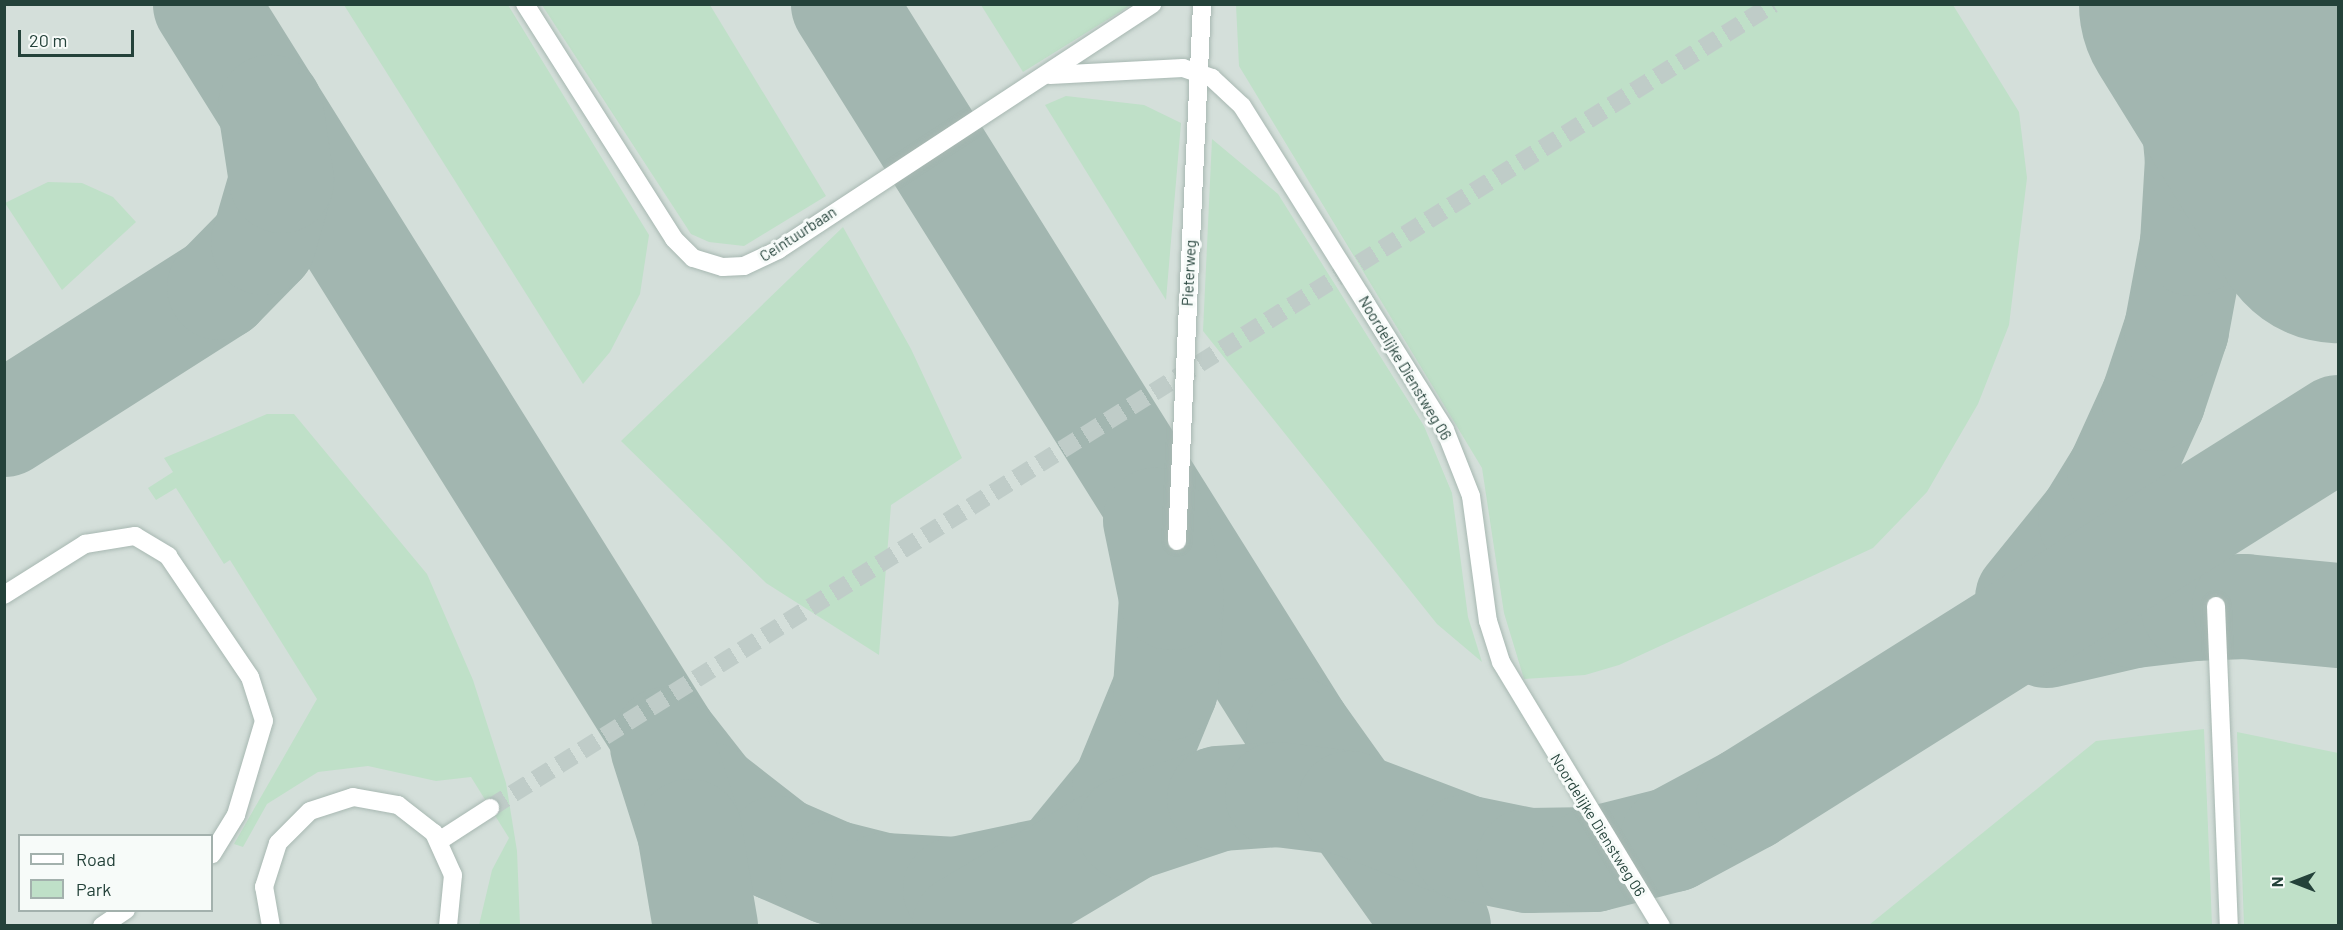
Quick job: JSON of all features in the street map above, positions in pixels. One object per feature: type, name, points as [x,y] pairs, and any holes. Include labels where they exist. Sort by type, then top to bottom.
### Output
[{"type":"lane","name":"Ceintuurbaan","points":[[525,4],[674,238],[693,258],[723,267],[744,266],[778,250],[1050,75],[1152,4]]},
{"type":"lane","name":"Pieterweg","points":[[1177,540],[1202,4]]},
{"type":"lane","points":[[1050,75],[1163,67],[1199,72]]},
{"type":"lane","name":"Noordelijke Dienstweg 06","points":[[1199,72],[1242,106],[1445,430],[1472,496],[1488,621],[1500,662],[1660,926]]},
{"type":"lane","points":[[4,594],[85,544],[135,536],[168,556],[250,677],[264,721],[236,815],[213,852]]},
{"type":"lane","points":[[2216,606],[2229,926]]},
{"type":"lane","points":[[271,926],[264,887],[268,864],[278,843],[310,811],[342,799],[376,798],[417,817],[438,841],[453,875],[448,926]]},
{"type":"lane","points":[[438,841],[490,808]]},
{"type":"lane","points":[[102,926],[123,912]]},
{"type":"shaded area","points":[[5,5],[2338,5],[2338,925],[5,926]]},
{"type":"green space","points":[[344,5],[508,5],[649,235],[640,294],[610,352],[583,384]]},
{"type":"green space","points":[[542,5],[710,5],[826,196],[744,246],[709,242],[691,234]]},
{"type":"green space","points":[[981,5],[1131,5],[1023,72]]},
{"type":"green space","points":[[1236,5],[1953,5],[2019,112],[2027,178],[2009,325],[1978,404],[1927,492],[1873,548],[1619,665],[1585,675],[1524,679],[1504,613],[1482,468],[1239,66]]},
{"type":"green space","points":[[1066,96],[1144,105],[1181,123],[1166,300],[1045,105]]},
{"type":"green space","points":[[1212,139],[1278,194],[1424,426],[1452,493],[1468,617],[1482,662],[1437,624],[1203,331]]},
{"type":"green space","points":[[48,182],[82,183],[113,197],[136,222],[62,290],[5,203]]},
{"type":"green space","points":[[843,227],[911,349],[962,458],[891,505],[879,655],[766,583],[621,441]]},
{"type":"green space","points":[[267,414],[294,414],[427,574],[473,680],[506,783],[517,851],[520,925],[479,925],[492,870],[509,838],[471,777],[436,781],[368,766],[318,772],[267,804],[243,847],[234,844],[317,699],[230,560],[224,564],[176,488],[156,500],[148,488],[173,472],[164,458]]},
{"type":"green space","points":[[2204,729],[2212,925],[1869,925],[2096,741]]},
{"type":"green space","points":[[2237,732],[2338,753],[2338,925],[2244,925]]},
{"type":"taxiway","points":[[205,4],[665,739],[708,794],[777,848],[832,872],[883,885],[955,889],[1045,870]]},
{"type":"taxiway","points":[[843,4],[1298,730],[1438,926]]},
{"type":"taxiway","points":[[2027,598],[2090,520],[2119,473],[2153,398],[2176,329],[2192,243],[2197,160],[2188,65],[2175,4]]},
{"type":"taxiway","points":[[4,424],[219,287],[263,242],[281,180],[270,107]]},
{"type":"taxiway","points":[[964,926],[1129,828],[1219,798],[1277,794],[1349,803],[1464,847],[1528,860],[1593,859],[1672,839],[1748,798],[2338,427]]},
{"type":"taxiway","points":[[1065,860],[1124,788],[1165,688],[1171,597],[1155,520]]},
{"type":"taxiway","points":[[2046,635],[2133,615],[2193,608],[2244,606],[2338,615]]},
{"type":"taxiway","points":[[662,746],[689,831],[705,926]]},
{"type":"runway","points":[[2209,4],[2338,212]]},
{"type":"tunnel","points":[[490,808],[1773,4]]}]
